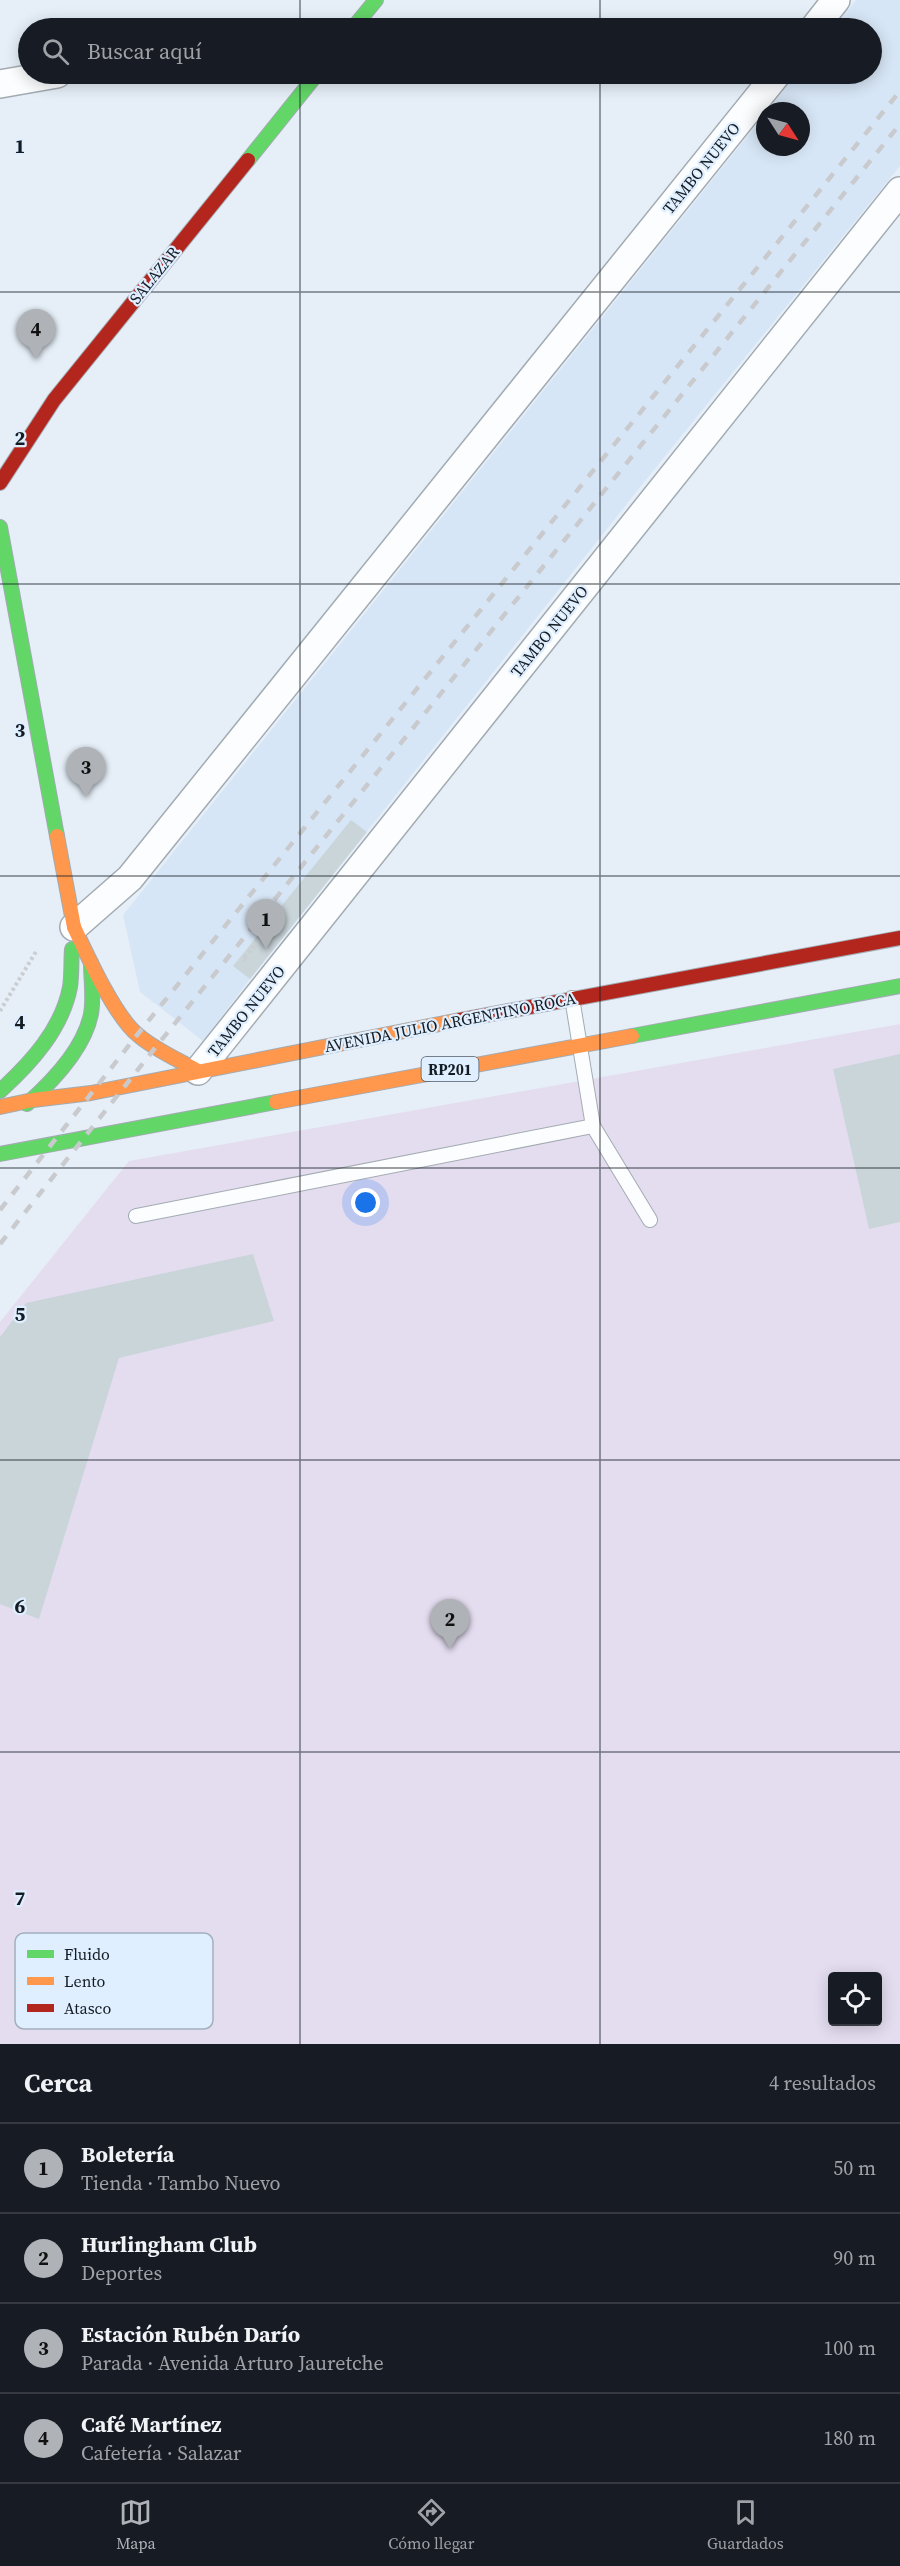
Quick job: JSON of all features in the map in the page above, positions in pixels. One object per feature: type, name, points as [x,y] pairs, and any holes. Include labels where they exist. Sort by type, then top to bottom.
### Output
[{"type":"main road","points":[[361,18],[376,0]]},
{"type":"main road","name":"SALAZAR","points":[[0,483],[54,400],[309,84]]},
{"type":"main road","points":[[0,527],[74,927],[91,963],[120,1013],[137,1035],[198,1071]]},
{"type":"main road","points":[[0,1091],[16,1077],[53,1031],[69,989],[74,927]]},
{"type":"main road","name":"AVENIDA JULIO ARGENTINO ROCA","points":[[0,1107],[33,1100],[91,1093],[572,998],[900,938]]},
{"type":"main road","points":[[8,1119],[33,1100],[53,1080],[76,1048],[91,1016],[91,963]]},
{"type":"main road","name":"RP201","points":[[0,1154],[900,986]]},
{"type":"street","points":[[822,18],[837,0]]},
{"type":"street","points":[[0,84],[18,81]]},
{"type":"street","name":"TAMBO NUEVO","points":[[74,927],[130,878],[769,84]]},
{"type":"street","name":"TAMBO NUEVO","points":[[198,1071],[900,191]]},
{"type":"lane","points":[[572,998],[593,1126],[650,1220]]},
{"type":"lane","points":[[136,1216],[593,1126]]},
{"type":"shaded area","points":[[856,0],[900,0],[900,166],[649,476],[203,1041],[140,992],[123,915],[756,125],[756,156],[810,156],[810,102],[774,102],[789,84],[882,84],[882,18],[842,18]]},
{"type":"shaded area","points":[[900,1024],[900,2044],[0,2044],[0,1322],[129,1161]]},
{"type":"building","points":[[351,820],[367,832],[250,979],[233,966]]},
{"type":"building","points":[[900,1054],[900,1222],[869,1229],[833,1069]]},
{"type":"building","points":[[253,1254],[274,1321],[119,1358],[39,1619],[0,1604],[0,1337],[26,1303]]},
{"type":"railway","points":[[0,1210],[137,1035],[900,91]]},
{"type":"railway","points":[[0,1244],[155,1048],[900,124]]},
{"type":"traffic: fast","points":[[361,18],[376,0]]},
{"type":"traffic: fast","points":[[248,160],[309,84]]},
{"type":"traffic: fast","points":[[0,527],[57,836]]},
{"type":"traffic: fast","points":[[0,1091],[34,1057],[53,1031],[70,987],[72,949]]},
{"type":"traffic: fast","points":[[27,1104],[57,1075],[82,1040],[92,1008],[91,963]]},
{"type":"traffic: fast","points":[[632,1036],[900,986]]},
{"type":"traffic: fast","points":[[0,1154],[276,1102]]},
{"type":"traffic: slow","points":[[57,836],[74,927]]},
{"type":"traffic: slow","points":[[74,927],[102,985],[129,1026],[152,1045],[198,1071]]},
{"type":"traffic: slow","points":[[0,1107],[33,1100],[91,1093],[460,1020]]},
{"type":"traffic: slow","points":[[276,1102],[632,1036]]},
{"type":"traffic: jam","points":[[0,483],[54,400],[248,160]]},
{"type":"traffic: jam","points":[[460,1020],[900,938]]},
{"type":"place","name":"Café Martínez","points":[[36,359]]},
{"type":"place","name":"Estación Rubén Darío","points":[[86,797]]},
{"type":"place","name":"Boletería","points":[[266,949]]},
{"type":"place","name":"Hurlingham Club","points":[[450,1649]]}]
